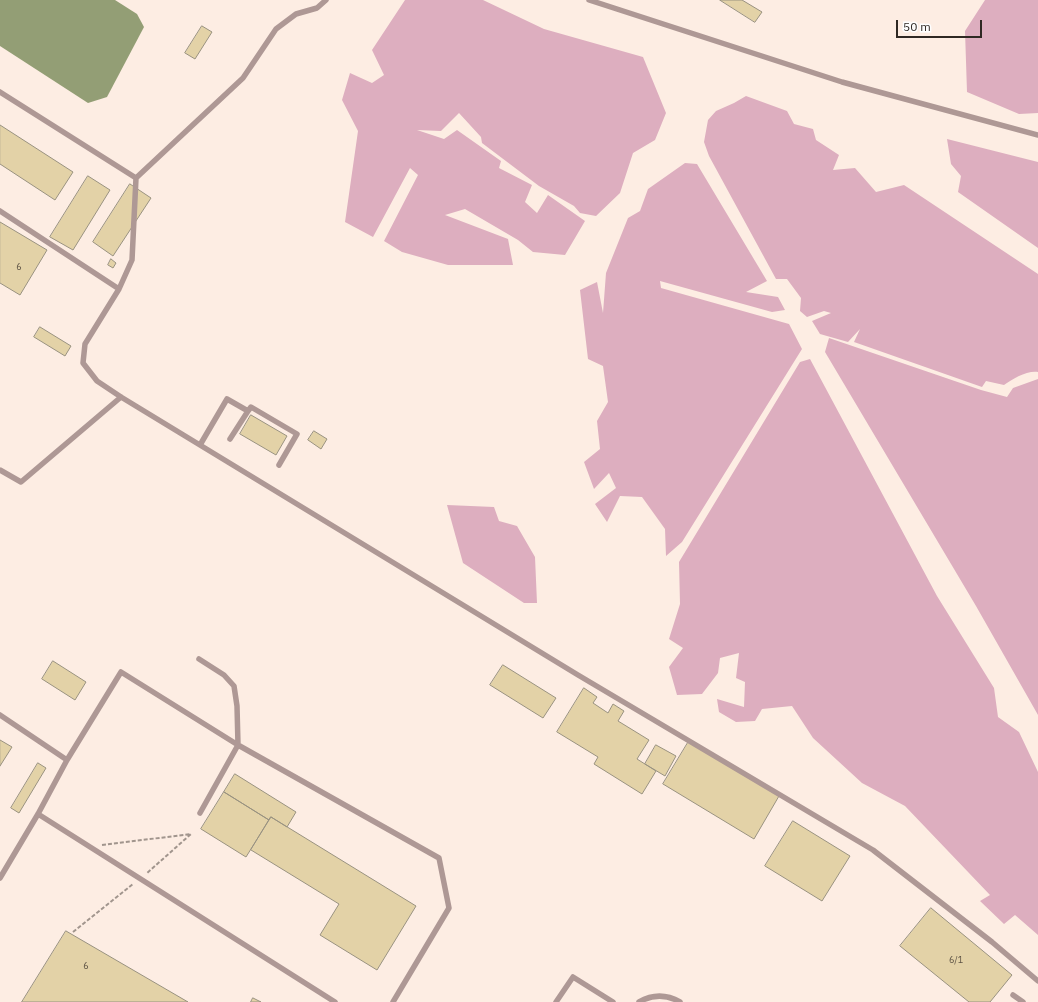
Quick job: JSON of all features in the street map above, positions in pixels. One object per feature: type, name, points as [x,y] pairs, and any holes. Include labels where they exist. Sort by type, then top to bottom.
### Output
[{"type":"lane","points":[[326,0],[317,8],[296,14],[276,29],[243,78],[136,178],[132,260],[120,289],[85,344],[83,363],[97,381],[121,397],[585,679],[873,850],[992,942],[1038,981]]},
{"type":"lane","points":[[589,0],[842,82],[1038,135]]},
{"type":"lane","points":[[0,92],[136,178]]},
{"type":"lane","points":[[0,210],[120,289]]},
{"type":"lane","points":[[0,470],[21,482],[121,397]]},
{"type":"lane","points":[[200,445],[227,399],[248,411]]},
{"type":"lane","points":[[230,439],[251,407],[297,434],[279,465]]},
{"type":"lane","points":[[199,659],[224,675],[234,686],[237,706],[238,745],[200,813]]},
{"type":"lane","points":[[0,878],[38,814],[67,760],[121,672],[238,745],[439,858],[449,908],[393,1002]]},
{"type":"lane","points":[[0,715],[67,760]]},
{"type":"lane","points":[[38,814],[335,1002]]},
{"type":"lane","points":[[556,1002],[573,977],[613,1002]]},
{"type":"lane","points":[[639,1002],[648,996],[663,996],[680,1002]]},
{"type":"lane","points":[[1012,996],[1023,1002]]},
{"type":"shaded area","points":[[0,0],[115,0],[137,14],[144,27],[107,97],[88,103],[0,46]]},
{"type":"shaded area","points":[[405,0],[483,0],[544,29],[643,57],[666,113],[655,140],[633,153],[620,193],[596,216],[580,213],[574,206],[539,186],[482,143],[481,137],[459,113],[441,131],[417,130],[444,139],[457,130],[501,161],[499,168],[532,185],[525,202],[537,213],[548,195],[585,221],[565,255],[533,252],[518,240],[465,209],[445,215],[508,239],[513,265],[448,265],[402,252],[384,241],[418,175],[410,168],[373,237],[345,222],[358,131],[342,100],[350,73],[372,83],[384,75],[372,50]]},
{"type":"shaded area","points":[[985,0],[1038,0],[1038,113],[1019,114],[967,92],[965,31]]},
{"type":"shaded area","points":[[746,96],[787,111],[794,124],[813,129],[816,140],[839,155],[833,170],[855,168],[876,192],[904,185],[1038,274],[1038,372],[1030,372],[1004,385],[986,381],[982,387],[854,342],[860,329],[848,342],[820,334],[812,321],[831,313],[824,311],[807,317],[800,311],[801,298],[787,279],[776,279],[709,156],[704,142],[708,120],[716,111]]},
{"type":"shaded area","points":[[947,139],[1038,162],[1038,248],[958,192],[961,176],[951,164]]},
{"type":"shaded area","points":[[685,163],[697,164],[767,281],[746,292],[778,297],[785,310],[772,312],[660,281],[661,288],[789,324],[802,349],[682,542],[666,556],[665,529],[642,497],[620,496],[607,522],[595,504],[616,488],[609,473],[594,489],[584,462],[600,449],[597,421],[608,402],[603,366],[588,359],[580,290],[597,282],[603,313],[606,273],[628,218],[640,211],[648,189]]},
{"type":"shaded area","points":[[829,338],[981,390],[1007,397],[1013,388],[1038,379],[1038,715],[976,606],[825,352]]},
{"type":"shaded area","points":[[810,359],[937,596],[994,688],[998,717],[1019,732],[1038,772],[1038,935],[1015,915],[1004,924],[980,901],[990,895],[905,806],[862,783],[813,738],[792,706],[762,709],[755,721],[736,722],[719,712],[717,699],[744,707],[745,682],[736,678],[739,653],[720,658],[718,673],[702,694],[677,695],[669,667],[683,648],[669,639],[680,604],[679,562],[800,362]]},
{"type":"shaded area","points":[[447,505],[494,507],[499,521],[517,526],[535,557],[537,603],[524,603],[463,563]]},
{"type":"building","points":[[720,0],[742,0],[762,12],[755,22]]},
{"type":"building","points":[[202,26],[212,32],[195,59],[185,53]]},
{"type":"building","points":[[0,125],[73,172],[55,200],[0,164]]},
{"type":"building","points":[[88,176],[110,190],[73,250],[50,237]]},
{"type":"building","points":[[130,184],[151,198],[113,256],[93,242]]},
{"type":"building","points":[[0,222],[47,250],[20,295],[0,283]]},
{"type":"building","points":[[111,259],[116,263],[113,268],[108,265]]},
{"type":"building","points":[[40,327],[71,346],[65,356],[34,337]]},
{"type":"building","points":[[251,415],[287,436],[276,455],[240,434]]},
{"type":"building","points":[[314,431],[327,439],[321,449],[308,440]]},
{"type":"building","points":[[53,661],[86,682],[75,700],[42,679]]},
{"type":"building","points":[[503,665],[556,698],[543,718],[490,685]]},
{"type":"building","points":[[584,688],[597,697],[593,703],[608,713],[613,704],[624,711],[618,721],[649,740],[637,759],[656,771],[642,794],[594,764],[598,757],[557,732]]},
{"type":"building","points":[[0,740],[12,747],[0,766]]},
{"type":"building","points":[[689,741],[779,796],[754,839],[663,784]]},
{"type":"building","points":[[656,745],[676,756],[665,776],[645,764]]},
{"type":"building","points":[[38,763],[46,768],[19,813],[11,808]]},
{"type":"building","points":[[235,774],[296,812],[287,827],[271,817],[269,820],[224,792]]},
{"type":"building","points":[[224,792],[269,820],[246,857],[201,829]]},
{"type":"building","points":[[271,817],[416,906],[377,970],[320,935],[339,904],[251,850]]},
{"type":"building","points":[[793,821],[850,856],[822,901],[765,866]]},
{"type":"building","points":[[931,908],[1012,975],[990,1002],[969,1002],[900,946]]},
{"type":"building","points":[[66,931],[188,1002],[22,1002]]},
{"type":"building","points":[[253,998],[261,1002],[251,1002]]}]
